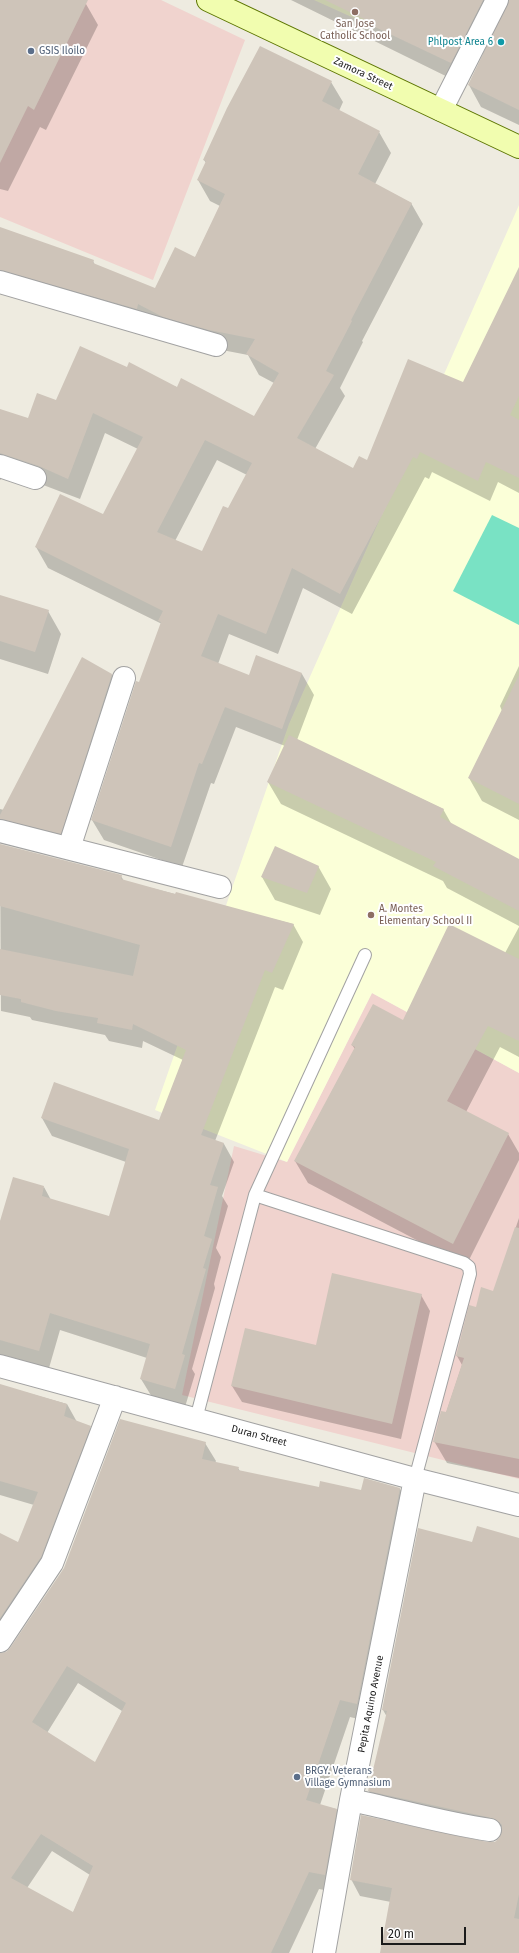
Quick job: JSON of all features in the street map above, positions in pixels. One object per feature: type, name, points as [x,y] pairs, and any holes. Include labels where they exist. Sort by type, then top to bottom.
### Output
[{"type":"street","name":"Zamora Street","points":[[208,0],[519,147]]},
{"type":"street","points":[[441,110],[497,0]]},
{"type":"street","points":[[0,282],[216,345]]},
{"type":"street","points":[[0,466],[35,478]]},
{"type":"street","points":[[69,848],[124,678]]},
{"type":"street","points":[[0,831],[220,887]]},
{"type":"street","name":"Duran Street","points":[[0,1366],[415,1479],[519,1505]]},
{"type":"street","points":[[0,1641],[52,1563],[115,1397]]},
{"type":"street","name":"Pepita Aquino Avenue","points":[[324,1953],[351,1800],[415,1479]]},
{"type":"street","points":[[351,1800],[452,1824],[490,1830]]},
{"type":"lane","points":[[196,1419],[255,1195],[366,956]]},
{"type":"lane","points":[[255,1195],[470,1266],[470,1274],[415,1479]]},
{"type":"shaded area","points":[[0,0],[161,0],[245,40],[153,280],[0,217]]},
{"type":"shaded area","name":"San Jose Catholic School","points":[[314,0],[376,0],[365,23]]},
{"type":"shaded area","points":[[519,205],[519,1073],[372,993],[287,1162],[155,1110],[289,724]]},
{"type":"shaded area","points":[[372,993],[519,1073],[519,1479],[182,1395],[234,1146],[287,1162]]},
{"type":"green space","points":[[492,515],[519,528],[519,625],[453,591]]},
{"type":"building","name":"GSIS Iloilo","points":[[0,0],[88,0],[34,110],[28,106],[0,163]]},
{"type":"building","points":[[325,0],[483,0],[451,63],[373,26],[374,24]]},
{"type":"building","name":"Phlpost Area 6","points":[[509,0],[519,0],[519,110],[468,85]]},
{"type":"building","points":[[260,46],[332,81],[322,101],[380,131],[358,174],[412,203],[326,371],[334,375],[297,438],[353,468],[359,456],[367,460],[408,359],[463,382],[519,267],[519,396],[510,415],[519,420],[519,478],[486,462],[478,481],[420,452],[417,459],[413,457],[340,594],[292,568],[266,634],[218,614],[201,656],[249,675],[256,655],[302,673],[282,729],[225,707],[202,764],[199,763],[171,847],[91,820],[136,681],[139,682],[161,622],[158,621],[163,611],[35,547],[60,494],[103,514],[143,437],[93,413],[68,479],[39,466],[0,453],[0,409],[28,418],[37,393],[56,400],[80,346],[127,367],[129,362],[177,387],[181,378],[254,416],[279,373],[246,354],[255,339],[209,330],[163,317],[138,304],[137,309],[0,270],[0,227],[94,260],[93,263],[155,288],[175,247],[195,257],[225,194],[197,180],[206,161],[203,160],[227,108]],"holes":[[[205,440],[252,463],[228,508],[223,506],[202,551],[157,532]]]},
{"type":"building","points":[[0,595],[49,610],[35,652],[0,641]]},
{"type":"building","points":[[82,657],[112,674],[61,834],[0,819],[0,815]]},
{"type":"building","points":[[519,675],[519,804],[468,778]]},
{"type":"building","points":[[289,735],[444,809],[440,817],[519,859],[519,911],[433,866],[436,862],[267,782]]},
{"type":"building","points":[[0,844],[122,875],[121,879],[175,894],[176,892],[294,924],[272,973],[265,970],[201,1135],[224,1143],[210,1185],[218,1187],[204,1236],[212,1239],[203,1268],[206,1269],[182,1354],[185,1355],[175,1389],[140,1379],[150,1344],[50,1313],[39,1351],[0,1340],[0,1221],[13,1177],[44,1186],[42,1196],[109,1216],[129,1149],[41,1118],[54,1082],[159,1120],[186,1050],[133,1024],[132,1030],[97,1023],[98,1018],[56,1011],[21,1002],[21,999],[0,995],[0,949],[133,976],[140,945],[0,906]]},
{"type":"building","points":[[275,846],[319,866],[307,893],[261,877]]},
{"type":"building","points":[[449,924],[519,959],[519,1041],[488,1026],[447,1101],[509,1133],[453,1244],[294,1161],[355,1047],[351,1045],[373,1004],[403,1020]]},
{"type":"building","points":[[515,1227],[519,1228],[519,1459],[433,1442],[441,1411],[446,1412],[464,1358],[456,1356],[469,1305],[476,1307],[481,1287],[493,1291]]},
{"type":"building","points":[[332,1273],[422,1294],[392,1424],[231,1386],[245,1328],[316,1345]]},
{"type":"building","points":[[0,1384],[67,1404],[64,1416],[91,1426],[41,1557],[0,1618],[0,1533],[18,1542],[38,1492],[0,1481]]},
{"type":"building","points":[[120,1419],[206,1442],[202,1459],[239,1467],[238,1470],[319,1487],[320,1481],[361,1490],[364,1478],[400,1488],[357,1704],[340,1700],[306,1800],[337,1809],[325,1875],[309,1872],[271,1953],[0,1953],[0,1653],[6,1652],[10,1648],[64,1568]],"holes":[[[67,1666],[126,1703],[95,1762],[32,1722]],[[41,1834],[93,1866],[73,1912],[11,1878]]]},
{"type":"building","points":[[477,1526],[519,1538],[519,1894],[514,1918],[519,1919],[519,1953],[380,1953],[392,1888],[350,1880],[361,1815],[488,1842],[495,1842],[502,1832],[502,1825],[492,1818],[368,1791],[387,1711],[382,1710],[418,1528],[472,1542]]},
{"type":"place","name":"San Jose Catholic School","points":[[355,12]]},
{"type":"place","name":"Phlpost Area 6","points":[[501,42]]},
{"type":"place","name":"GSIS Iloilo","points":[[31,51]]},
{"type":"place","name":"A. Montes Elementary School II","points":[[371,915]]},
{"type":"place","name":"BRGY. Veterans Village Gymnasium","points":[[297,1777]]}]
